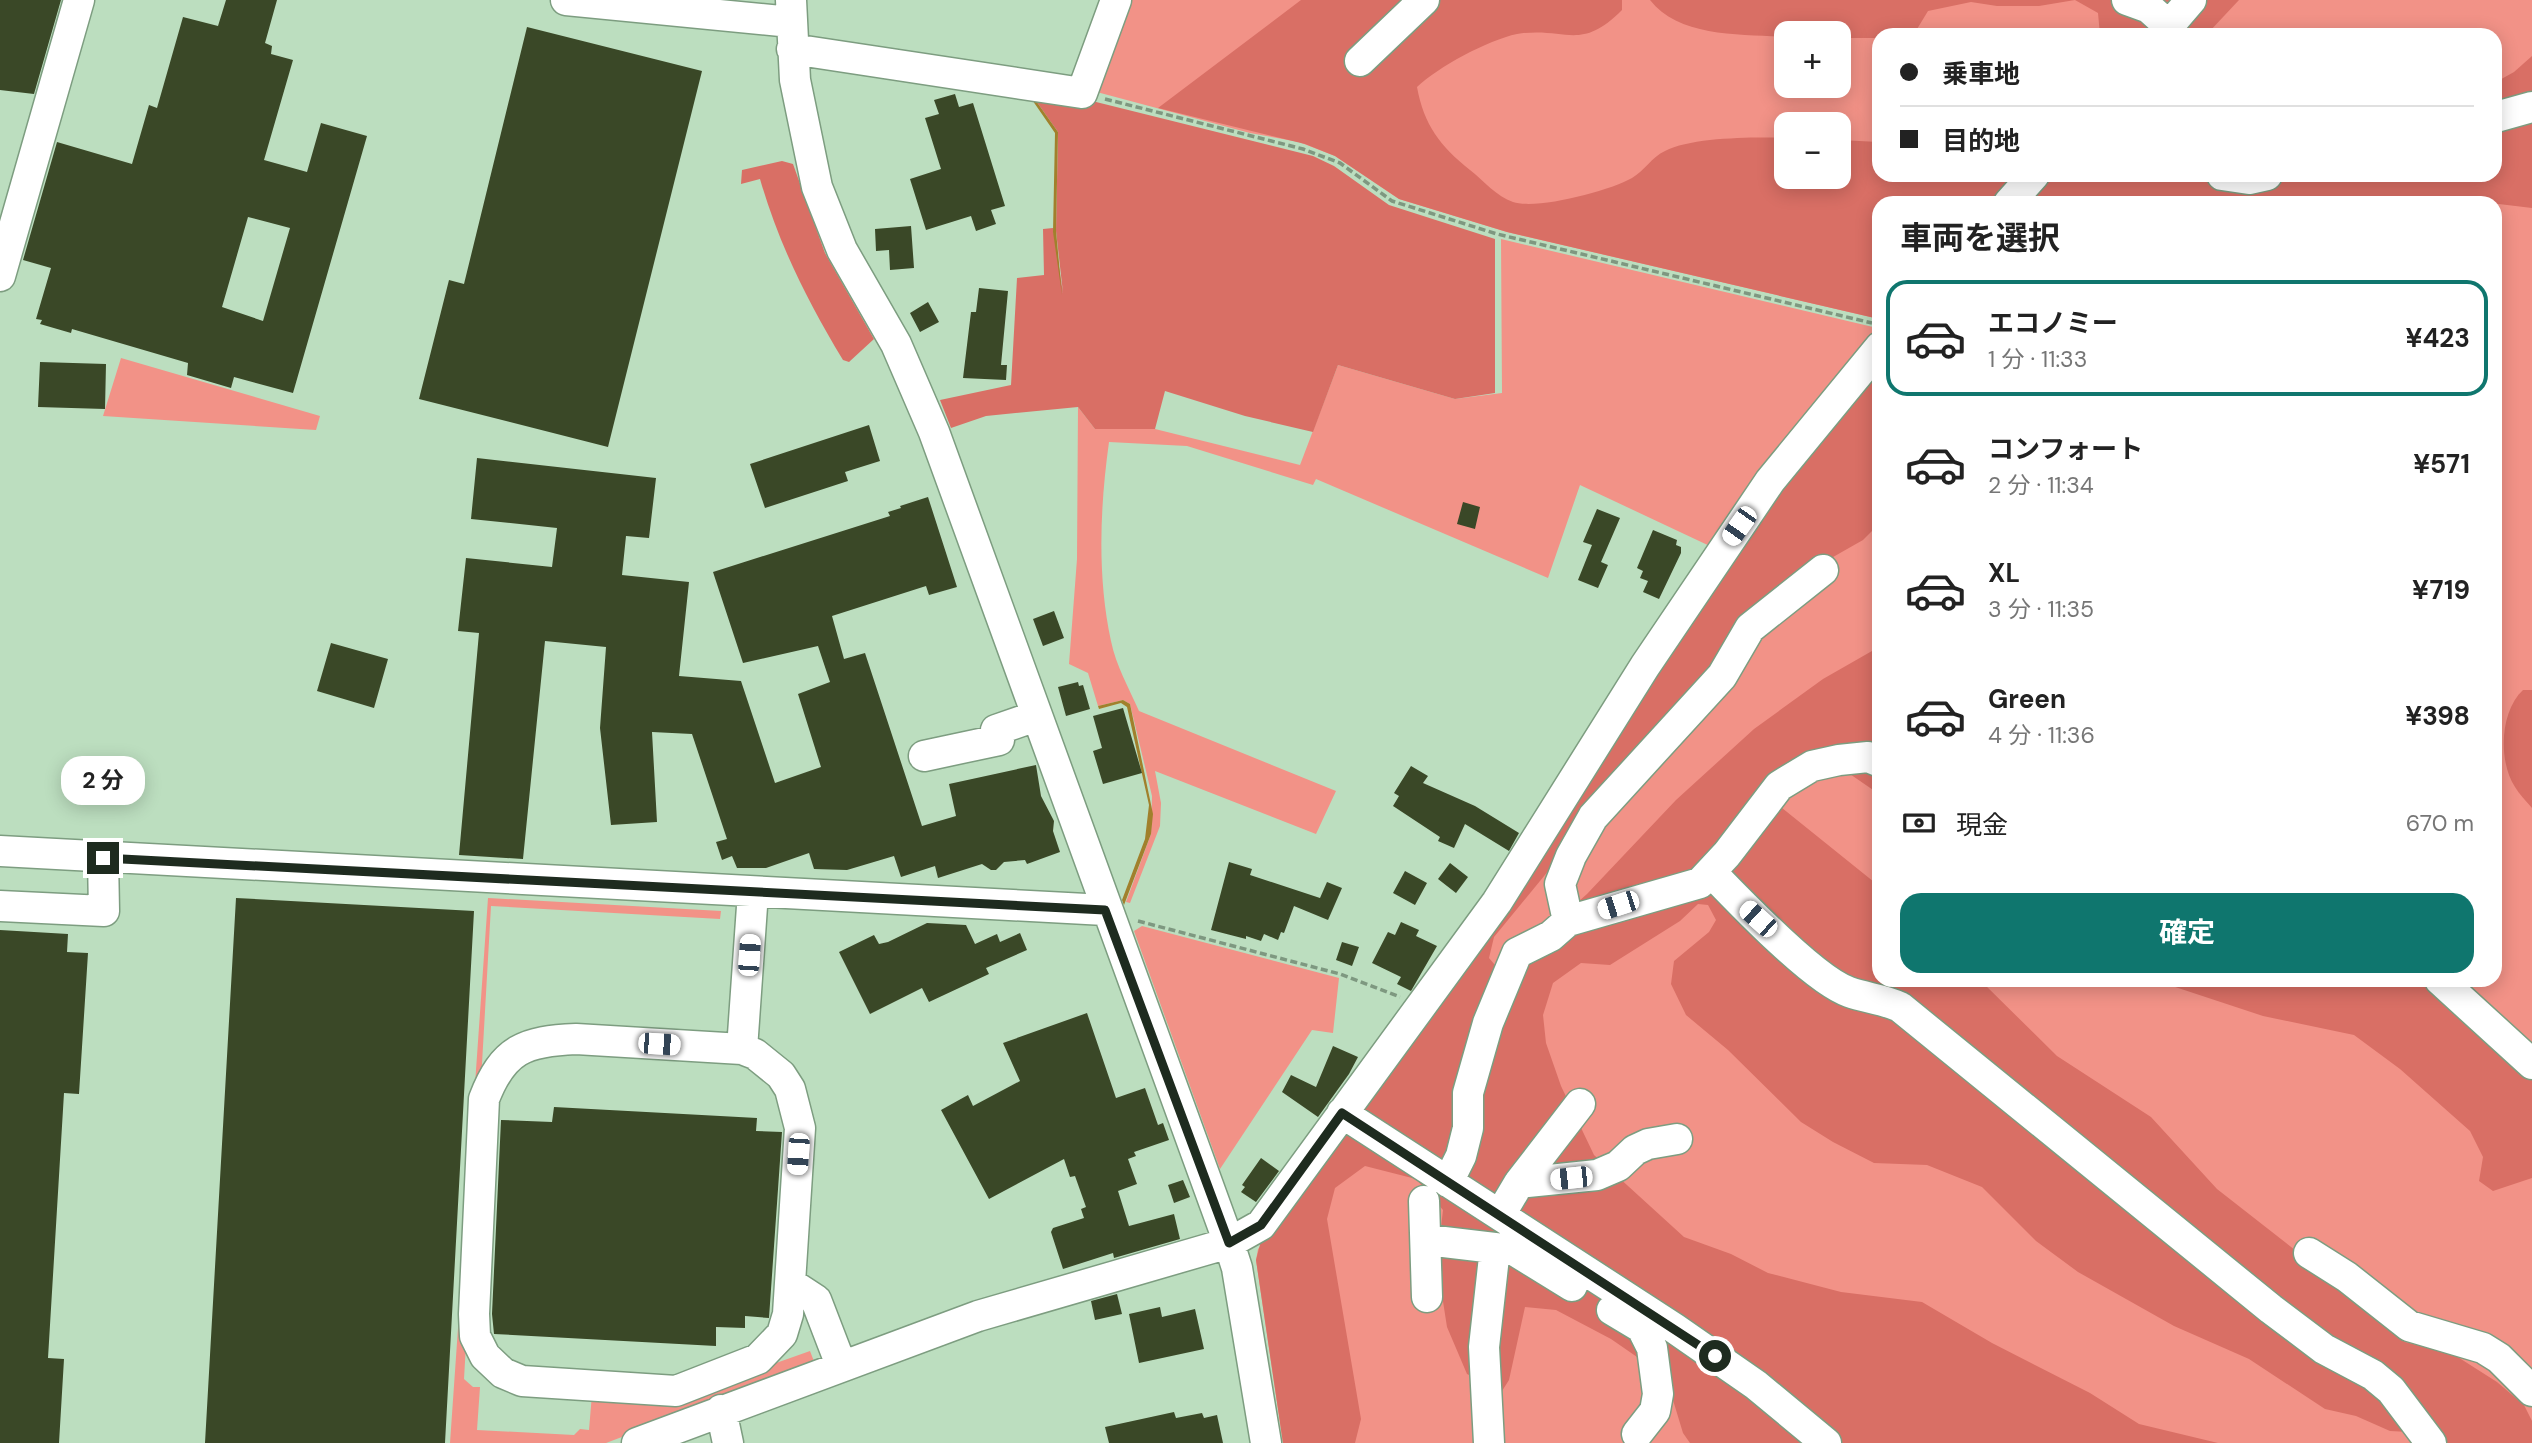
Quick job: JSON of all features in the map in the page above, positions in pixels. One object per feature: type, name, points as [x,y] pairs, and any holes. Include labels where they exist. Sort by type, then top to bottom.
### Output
[{"type":"street","points":[[0,276],[79,0]]},
{"type":"street","points":[[566,0],[792,24],[1082,93],[1116,0]]},
{"type":"street","points":[[1360,61],[1424,0]]},
{"type":"street","points":[[2127,0],[2149,8],[2164,28]]},
{"type":"street","points":[[2167,28],[2191,0]]},
{"type":"street","points":[[792,24],[804,133],[824,207],[842,250],[912,377],[1229,1243],[1237,1268],[1266,1443]]},
{"type":"street","points":[[2502,115],[2532,107]]},
{"type":"street","points":[[2016,196],[2028,182]]},
{"type":"street","points":[[637,1443],[978,1316],[1229,1243],[1261,1225],[1497,902],[1645,666],[1770,481],[1872,357]]},
{"type":"street","points":[[1568,920],[1560,884],[1571,856],[1593,817],[1722,676],[1750,628],[1822,570]]},
{"type":"street","points":[[924,756],[999,740],[996,730],[1036,716]]},
{"type":"street","points":[[1448,1182],[1461,1156],[1468,1128],[1468,1093],[1488,1023],[1517,953],[1551,936],[1568,920],[1700,883],[1779,786],[1812,766],[1839,760],[1872,759]]},
{"type":"street","points":[[0,851],[1105,910]]},
{"type":"street","points":[[0,906],[104,911],[103,858]]},
{"type":"street","points":[[1711,872],[1825,979],[1848,992],[1881,998],[1900,1007],[2271,1309],[2324,1349],[2373,1375],[2390,1390],[2431,1443]]},
{"type":"street","points":[[742,1049],[753,892]]},
{"type":"street","points":[[2448,987],[2532,1064]]},
{"type":"street","points":[[549,1040],[742,1049],[755,1054],[781,1075],[790,1089],[800,1128],[788,1314],[782,1334],[769,1349],[745,1366],[677,1391],[522,1381],[503,1373],[485,1356],[475,1336],[484,1099],[494,1073],[507,1059],[527,1046],[549,1040]]},
{"type":"street","points":[[1500,1215],[1519,1183],[1580,1104]]},
{"type":"street","points":[[1342,1113],[1675,1328],[1756,1385],[1826,1443]]},
{"type":"street","points":[[1519,1183],[1597,1175],[1618,1166],[1634,1150],[1648,1144],[1677,1139]]},
{"type":"street","points":[[1424,1201],[1427,1297]]},
{"type":"street","points":[[1427,1240],[1561,1255]]},
{"type":"street","points":[[1507,1249],[1642,1328],[1652,1348],[1658,1394],[1655,1411],[1637,1434]]},
{"type":"street","points":[[1489,1443],[1484,1347],[1494,1257],[1507,1249]]},
{"type":"street","points":[[2309,1252],[2347,1277],[2409,1326],[2483,1348],[2499,1358],[2532,1391]]},
{"type":"street","points":[[790,1283],[816,1300],[841,1365]]},
{"type":"street","points":[[722,1410],[728,1443]]},
{"type":"path","points":[[1082,93],[1303,149],[1340,163],[1392,201],[1497,234],[1872,323]]},
{"type":"path","points":[[1105,910],[1340,974],[1421,1006]]},
{"type":"shaded area","points":[[1122,0],[2182,0],[2156,28],[1872,28],[1872,182],[1879,182],[1879,196],[1872,196],[1872,317],[1507,232],[1399,199],[1335,156],[1299,142],[1250,133],[1093,91]]},
{"type":"shaded area","points":[[1301,0],[1622,0],[1622,10],[1594,31],[1572,35],[1534,32],[1505,37],[1450,63],[1417,87],[1424,113],[1435,134],[1459,161],[1501,196],[1524,204],[1591,193],[1632,178],[1656,157],[1677,146],[1724,139],[1759,138],[1774,138],[1774,189],[1851,189],[1851,141],[1872,142],[1872,182],[2016,182],[2004,196],[1872,196],[1872,317],[1507,232],[1399,199],[1335,156],[1305,144],[1158,108]]},
{"type":"shaded area","points":[[1650,0],[2075,0],[2039,6],[1997,6],[1971,2],[1928,11],[1918,28],[1872,28],[1872,38],[1851,38],[1851,21],[1774,21],[1774,36],[1713,32],[1677,21],[1662,12]]},
{"type":"shaded area","points":[[2075,0],[2182,0],[2156,28],[2099,28],[2098,13]]},
{"type":"shaded area","points":[[2205,0],[2532,0],[2532,1443],[1934,1443],[1362,1098],[1872,371],[1872,987],[2502,987],[2502,196],[2138,196],[2377,182],[2502,182],[2502,28],[2179,28]]},
{"type":"shaded area","points":[[2205,0],[2239,0],[2213,28],[2181,26]]},
{"type":"shaded area","points":[[2532,56],[2532,208],[2502,204],[2502,196],[2025,196],[2038,182],[2502,182],[2502,79]]},
{"type":"shaded area","points":[[1026,91],[1029,91],[1058,132],[1056,231],[1062,295],[1053,232],[1055,133]]},
{"type":"shaded area","points":[[1029,91],[1076,97],[1313,156],[1334,166],[1389,205],[1495,239],[1495,393],[1455,399],[1338,365],[1313,432],[1245,416],[1165,391],[1155,429],[1095,429],[1078,407],[986,416],[951,428],[940,400],[1011,385],[1017,278],[1044,275],[1043,229],[1053,228],[1063,293],[1056,231],[1058,132]]},
{"type":"shaded area","points":[[782,161],[793,164],[825,253],[874,339],[849,362],[843,360],[796,272],[776,227],[760,179],[741,184],[742,170]]},
{"type":"shaded area","points":[[1501,239],[1872,327],[1872,338],[1714,548],[1580,485],[1548,578],[1316,479],[1313,485],[1187,446],[1109,442],[1101,542],[1104,592],[1113,650],[1139,711],[1336,791],[1316,834],[1155,771],[1161,803],[1160,826],[1130,903],[1126,902],[1151,834],[1152,796],[1130,704],[1123,700],[1098,706],[1088,673],[1069,664],[1077,559],[1078,407],[1095,429],[1155,429],[1300,465],[1338,365],[1455,399],[1502,393]]},
{"type":"shaded area","points":[[121,358],[320,416],[316,430],[103,416]]},
{"type":"shaded area","points":[[1872,370],[1872,531],[1863,540],[1782,586],[1494,937],[1489,958],[1500,971],[1587,894],[1676,800],[1754,729],[1823,679],[1872,651],[1872,789],[1844,770],[1761,791],[1872,880],[1872,987],[1987,987],[2057,1056],[2151,1117],[2217,1189],[2332,1279],[2405,1342],[2453,1354],[2497,1382],[2524,1405],[2532,1421],[2532,1443],[2444,1443],[2428,1433],[2390,1431],[2356,1416],[2325,1409],[2249,1359],[2174,1326],[2078,1272],[2036,1241],[1982,1187],[1927,1165],[1874,1163],[1801,1122],[1728,1050],[1686,1015],[1671,984],[1674,961],[1709,932],[1716,920],[1708,905],[1698,904],[1680,921],[1610,965],[1581,963],[1553,983],[1543,1015],[1546,1043],[1561,1086],[1594,1155],[1684,1237],[1731,1254],[1768,1273],[1841,1292],[1922,1302],[1992,1343],[2090,1393],[2139,1424],[2218,1443],[1838,1443],[1364,1115],[1362,1098],[1733,547]]},
{"type":"shaded area","points":[[2523,690],[2532,690],[2532,808],[2517,790],[2510,776],[2504,750],[2510,710]]},
{"type":"shaded area","points":[[1123,700],[1130,704],[1153,814],[1151,834],[1124,905],[1122,900],[1145,839],[1149,805],[1127,707],[1121,703],[1099,709],[1098,706]]},
{"type":"shaded area","points":[[488,898],[721,911],[720,919],[491,906],[464,1379],[473,1387],[480,1387],[477,1430],[574,1435],[580,1429],[589,1430],[592,1394],[678,1398],[810,1351],[815,1364],[606,1443],[450,1443]]},
{"type":"shaded area","points":[[1142,926],[1339,978],[1333,1033],[1312,1030],[1220,1169],[1134,931]]},
{"type":"shaded area","points":[[2175,987],[2436,987],[2532,1073],[2532,1178],[2493,1191],[2479,1181],[2483,1157],[2470,1131],[2400,1069],[2354,1035],[2263,1016]]},
{"type":"shaded area","points":[[1345,1130],[1815,1443],[1283,1443],[1256,1260],[1258,1249]]},
{"type":"shaded area","points":[[1345,1130],[1512,1232],[1815,1443],[1690,1443],[1683,1433],[1666,1377],[1611,1339],[1556,1310],[1525,1307],[1509,1380],[1502,1391],[1467,1374],[1447,1327],[1437,1263],[1443,1210],[1416,1179],[1365,1166],[1335,1188],[1327,1219],[1361,1419],[1355,1443],[1283,1443],[1256,1260],[1263,1233]]},
{"type":"building","points":[[0,0],[61,0],[34,94],[0,90]]},
{"type":"building","points":[[226,0],[277,0],[265,43],[272,46],[271,54],[293,60],[264,160],[307,172],[321,123],[367,136],[293,393],[234,377],[231,388],[187,375],[188,363],[72,329],[71,333],[40,324],[42,320],[36,319],[51,268],[23,260],[57,142],[132,164],[149,105],[157,108],[183,17],[218,26]],"holes":[[[248,217],[290,228],[263,321],[222,307]]]},
{"type":"building","points":[[527,27],[702,71],[608,447],[419,399],[449,280],[464,284]]},
{"type":"building","points":[[955,94],[959,107],[973,103],[1005,206],[991,210],[996,224],[976,231],[971,216],[926,230],[910,179],[941,169],[925,118],[939,114],[934,100]]},
{"type":"building","points":[[911,226],[914,268],[890,270],[889,250],[876,251],[875,229]]},
{"type":"building","points":[[979,288],[1008,291],[1001,365],[1007,365],[1006,380],[963,378],[971,312],[976,312]]},
{"type":"building","points":[[928,302],[939,322],[920,332],[910,313]]},
{"type":"building","points":[[40,362],[106,364],[105,409],[38,407]]},
{"type":"building","points":[[869,425],[880,461],[845,472],[848,481],[765,508],[750,464]]},
{"type":"building","points":[[477,458],[656,478],[649,538],[626,536],[622,575],[689,582],[679,676],[741,681],[775,783],[821,767],[798,694],[830,682],[818,646],[743,663],[713,572],[890,516],[888,512],[928,497],[957,587],[929,595],[926,586],[832,616],[844,659],[865,653],[922,826],[956,816],[949,784],[1036,765],[1041,796],[1054,821],[1053,831],[1060,852],[1027,864],[1025,860],[1004,862],[996,870],[991,870],[982,864],[938,878],[935,866],[901,877],[894,856],[847,870],[814,869],[809,853],[766,868],[737,868],[732,856],[722,860],[716,842],[727,839],[692,734],[652,732],[657,822],[611,825],[600,728],[606,647],[545,641],[523,859],[459,855],[479,633],[458,631],[466,558],[552,567],[557,528],[471,519]]},
{"type":"building","points":[[1463,502],[1480,507],[1475,529],[1457,524]]},
{"type":"building","points":[[1597,509],[1620,518],[1601,562],[1608,565],[1598,588],[1578,580],[1592,545],[1583,542]]},
{"type":"building","points":[[1653,530],[1677,540],[1676,545],[1681,547],[1681,553],[1659,599],[1643,592],[1648,581],[1640,578],[1643,571],[1637,568]]},
{"type":"building","points":[[1054,611],[1064,638],[1043,646],[1033,619]]},
{"type":"building","points":[[331,643],[388,659],[374,708],[317,691]]},
{"type":"building","points":[[1078,682],[1079,686],[1083,685],[1090,709],[1066,716],[1058,687]]},
{"type":"building","points":[[1123,708],[1142,773],[1103,784],[1093,751],[1102,748],[1093,716]]},
{"type":"building","points":[[1411,766],[1428,776],[1423,783],[1475,806],[1519,833],[1509,851],[1465,824],[1454,848],[1438,841],[1440,837],[1393,806],[1399,796],[1394,793]]},
{"type":"building","points":[[1229,862],[1252,869],[1250,875],[1320,898],[1327,882],[1342,888],[1328,920],[1294,906],[1284,933],[1281,932],[1278,940],[1264,934],[1261,941],[1246,936],[1246,939],[1211,930]]},
{"type":"building","points":[[1450,863],[1468,877],[1456,893],[1438,879]]},
{"type":"building","points":[[1405,871],[1427,883],[1415,905],[1393,893]]},
{"type":"building","points":[[236,898],[474,911],[445,1443],[205,1443]]},
{"type":"building","points":[[1401,922],[1419,930],[1416,936],[1437,946],[1411,991],[1397,984],[1401,977],[1372,963],[1388,932],[1395,935]]},
{"type":"building","points":[[927,923],[966,925],[975,944],[997,934],[1000,942],[1020,933],[1027,950],[986,968],[989,974],[929,1002],[922,988],[870,1014],[839,952],[874,935],[879,944],[888,942]]},
{"type":"building","points":[[0,930],[68,934],[67,952],[88,953],[79,1094],[64,1093],[48,1358],[64,1359],[59,1443],[0,1443]]},
{"type":"building","points":[[1342,942],[1359,947],[1352,966],[1336,960]]},
{"type":"building","points":[[1087,1013],[1116,1098],[1145,1088],[1158,1125],[1163,1123],[1169,1140],[1134,1152],[1136,1156],[1128,1159],[1137,1184],[1118,1191],[1129,1226],[1174,1214],[1180,1239],[1114,1258],[1113,1253],[1063,1269],[1051,1232],[1053,1228],[1084,1218],[1081,1209],[1086,1207],[1075,1176],[1070,1177],[1064,1159],[989,1199],[941,1110],[968,1095],[973,1106],[1020,1081],[1003,1043]]},
{"type":"building","points":[[1333,1046],[1358,1057],[1318,1117],[1282,1092],[1291,1075],[1316,1087]]},
{"type":"building","points":[[554,1107],[757,1118],[756,1131],[782,1132],[769,1318],[745,1316],[745,1328],[716,1327],[716,1346],[494,1334],[492,1314],[501,1120],[552,1122]]},
{"type":"building","points":[[1261,1158],[1279,1171],[1256,1202],[1241,1192],[1245,1187],[1242,1185]]},
{"type":"building","points":[[1183,1180],[1190,1197],[1174,1203],[1168,1185]]},
{"type":"building","points":[[1117,1294],[1122,1314],[1095,1320],[1091,1301]]},
{"type":"building","points":[[1160,1307],[1162,1317],[1195,1309],[1204,1349],[1139,1363],[1129,1314]]},
{"type":"building","points":[[1174,1412],[1176,1418],[1202,1413],[1204,1418],[1217,1415],[1223,1443],[1109,1443],[1105,1427]]},
{"type":"route","points":[[103,858],[1105,910],[1229,1243],[1261,1225],[1342,1113],[1715,1356]]}]
